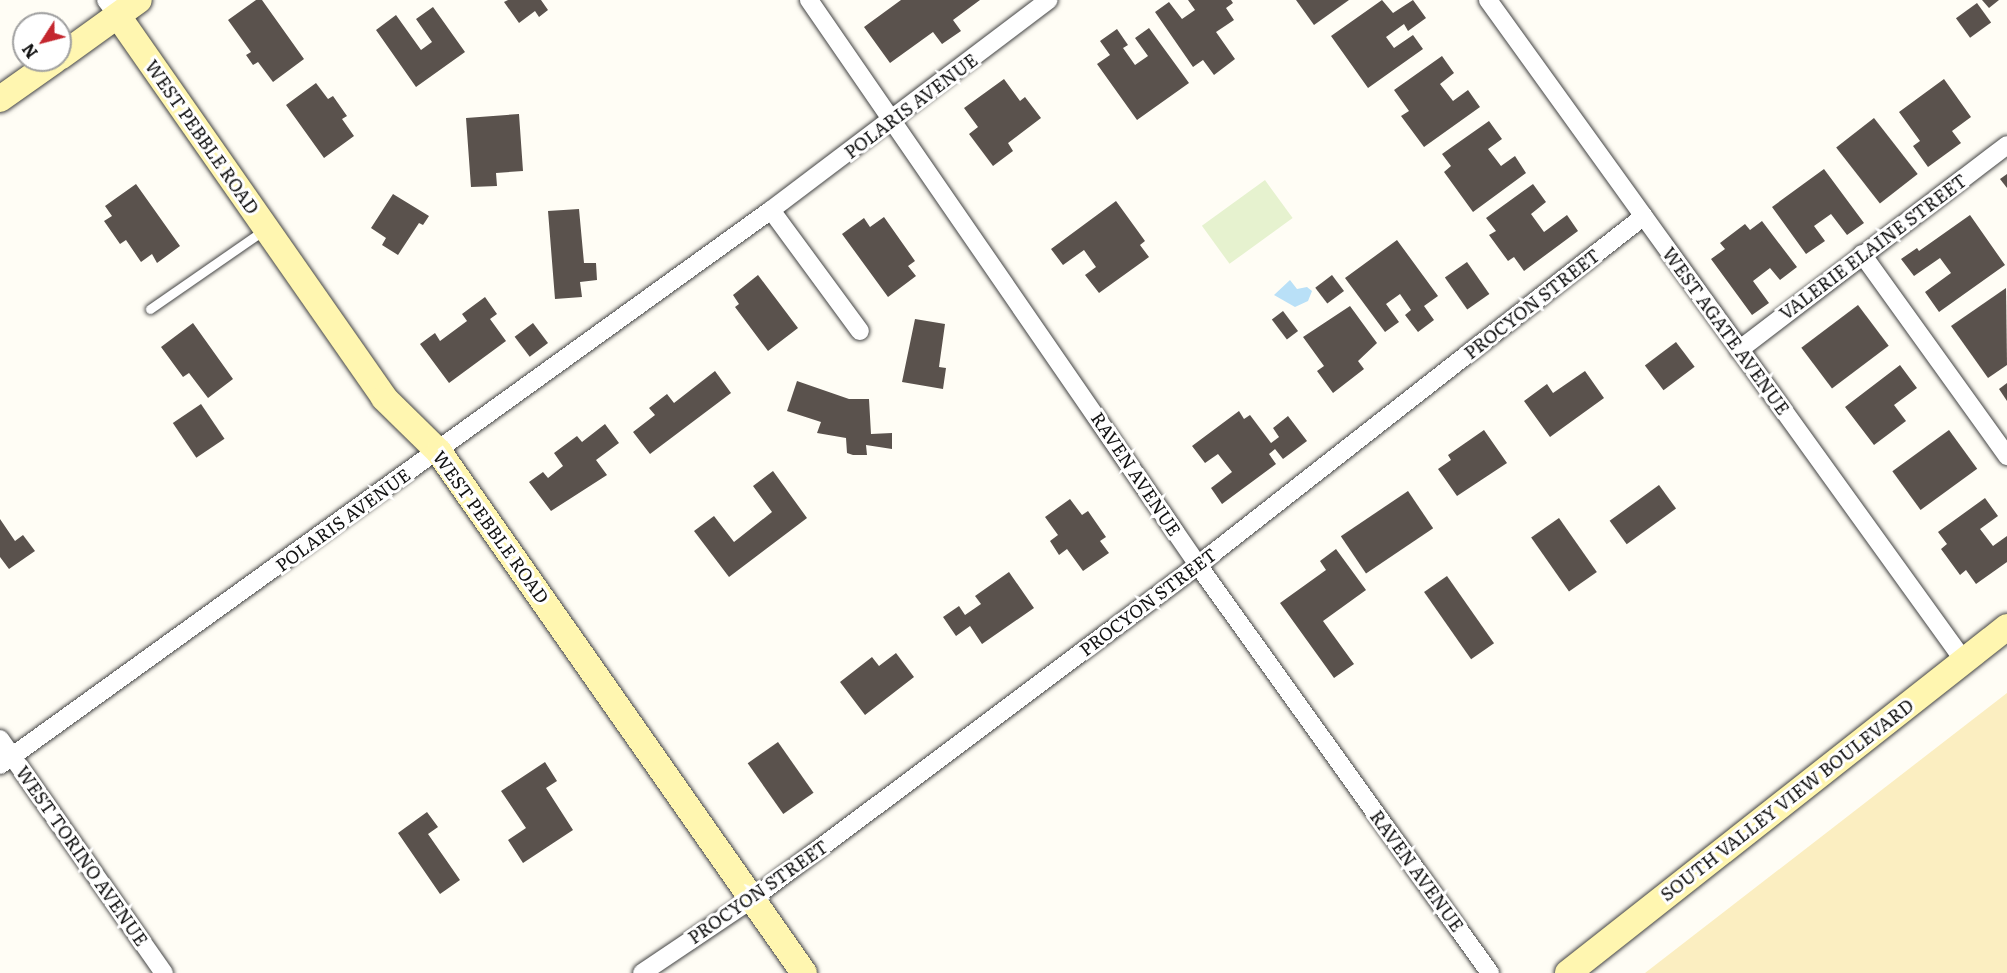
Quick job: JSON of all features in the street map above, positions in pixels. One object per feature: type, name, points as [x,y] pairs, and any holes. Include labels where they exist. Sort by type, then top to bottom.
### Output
[{"type":"street","points":[[72,46],[112,8],[139,0]]},
{"type":"street","name":"RAVEN AVENUE","points":[[809,0],[894,120],[1198,564],[1490,973]]},
{"type":"street","name":"POLARIS AVENUE","points":[[6,761],[439,452],[771,210],[894,120],[1049,0]]},
{"type":"street","name":"WEST AGATE AVENUE","points":[[1488,0],[1964,661]]},
{"type":"street","name":"WEST PEBBLE ROAD","points":[[112,8],[384,398],[439,452],[804,973]]},
{"type":"street","points":[[0,99],[39,72]]},
{"type":"street","name":"VALERIE ELAINE STREET","points":[[1739,350],[2007,145]]},
{"type":"street","points":[[771,210],[860,331]]},
{"type":"street","name":"PROCYON STREET","points":[[642,973],[752,899],[1198,564],[1644,216]]},
{"type":"street","points":[[1862,254],[2007,456]]},
{"type":"street","name":"SOUTH VALLEY VIEW BOULEVARD","points":[[1568,973],[2007,627]]},
{"type":"street","name":"WEST TORINO AVENUE","points":[[0,739],[6,761],[164,973]]},
{"type":"lane","points":[[150,309],[266,229]]},
{"type":"sand","points":[[2007,693],[2007,973],[1645,973]]},
{"type":"green space","points":[[1265,180],[1293,218],[1230,264],[1202,226]]},
{"type":"water","points":[[1290,280],[1297,289],[1307,287],[1312,291],[1308,301],[1295,307],[1274,295]]},
{"type":"building","points":[[256,0],[262,0],[304,59],[273,82],[258,62],[253,65],[246,55],[251,52],[228,20]]},
{"type":"building","points":[[541,0],[548,10],[539,17],[535,11],[519,23],[504,2]]},
{"type":"building","points":[[901,0],[980,0],[953,20],[961,31],[942,44],[933,32],[890,63],[864,27]]},
{"type":"building","points":[[1188,0],[1231,0],[1233,3],[1226,8],[1234,20],[1216,32],[1235,59],[1214,75],[1203,60],[1193,67],[1155,12],[1169,2],[1182,19],[1195,10]]},
{"type":"building","points":[[1296,0],[1349,0],[1314,25]]},
{"type":"building","points":[[1382,0],[1393,13],[1413,0],[1426,18],[1408,31],[1404,24],[1386,37],[1394,48],[1413,35],[1423,49],[1368,88],[1331,36]]},
{"type":"building","points":[[1982,0],[1999,0],[1989,8]]},
{"type":"building","points":[[1977,3],[1991,22],[1970,38],[1956,18]]},
{"type":"building","points":[[433,7],[465,52],[416,87],[376,30],[396,15],[421,50],[432,42],[416,19]]},
{"type":"building","points":[[1149,28],[1189,83],[1137,120],[1097,64],[1110,55],[1100,41],[1117,29],[1128,45],[1123,48],[1135,65],[1148,56],[1135,38]]},
{"type":"building","points":[[1442,56],[1454,73],[1440,84],[1453,101],[1468,90],[1480,107],[1424,147],[1401,116],[1409,111],[1394,90]]},
{"type":"building","points":[[1004,79],[1020,101],[1025,97],[1041,118],[1008,143],[1013,151],[993,166],[969,134],[978,127],[964,108]]},
{"type":"building","points":[[1944,79],[1971,117],[1952,131],[1961,143],[1928,167],[1913,146],[1920,141],[1899,112]]},
{"type":"building","points":[[316,83],[328,99],[333,96],[347,116],[342,119],[354,136],[324,158],[286,105]]},
{"type":"building","points":[[519,114],[523,171],[496,173],[497,186],[471,187],[466,118]]},
{"type":"building","points":[[1874,118],[1918,174],[1880,204],[1836,148]]},
{"type":"building","points":[[1489,121],[1502,139],[1488,149],[1501,166],[1515,156],[1526,173],[1473,212],[1444,172],[1451,166],[1442,154]]},
{"type":"building","points":[[1824,169],[1864,223],[1847,235],[1831,214],[1814,226],[1825,241],[1806,254],[1772,207]]},
{"type":"building","points":[[2007,174],[2007,188],[2000,179]]},
{"type":"building","points":[[136,184],[180,246],[157,263],[152,254],[141,262],[126,240],[120,244],[104,221],[112,216],[105,206]]},
{"type":"building","points":[[1533,184],[1546,202],[1531,214],[1544,232],[1567,215],[1578,231],[1524,271],[1514,257],[1508,261],[1489,235],[1496,231],[1486,218]]},
{"type":"building","points":[[393,194],[429,216],[423,225],[419,223],[398,255],[382,245],[386,238],[371,228]]},
{"type":"building","points":[[1116,201],[1145,241],[1140,245],[1149,257],[1099,293],[1085,275],[1096,267],[1084,250],[1063,265],[1051,249]]},
{"type":"building","points":[[579,209],[584,263],[596,263],[597,280],[580,282],[582,297],[555,299],[548,211]]},
{"type":"building","points":[[1970,215],[2005,265],[1939,312],[1925,292],[1951,273],[1940,258],[1914,276],[1901,259],[1917,248],[1919,251]]},
{"type":"building","points":[[884,217],[915,261],[908,266],[916,276],[888,297],[842,234],[864,218],[870,227]]},
{"type":"building","points":[[1762,221],[1797,267],[1780,280],[1770,268],[1753,281],[1769,303],[1752,315],[1711,259],[1725,249],[1720,243],[1745,224],[1750,230]]},
{"type":"building","points":[[1397,240],[1438,296],[1424,306],[1434,320],[1418,332],[1405,315],[1411,310],[1400,294],[1386,304],[1399,322],[1385,332],[1345,278]]},
{"type":"building","points":[[1467,262],[1489,294],[1467,309],[1445,277]]},
{"type":"building","points":[[758,275],[798,328],[768,351],[735,307],[739,304],[733,295]]},
{"type":"building","points":[[1332,275],[1344,291],[1327,304],[1315,288]]},
{"type":"building","points":[[2006,288],[2007,365],[1988,378],[1951,326]]},
{"type":"building","points":[[485,297],[497,314],[490,319],[506,341],[449,383],[420,344],[435,333],[440,341],[467,321],[462,314]]},
{"type":"building","points":[[1858,305],[1889,346],[1832,388],[1801,348]]},
{"type":"building","points":[[1350,306],[1377,343],[1358,361],[1364,369],[1333,393],[1317,371],[1324,366],[1303,337]]},
{"type":"building","points":[[1283,311],[1298,331],[1287,339],[1272,319]]},
{"type":"building","points":[[915,319],[945,324],[939,367],[946,368],[943,389],[902,382]]},
{"type":"building","points":[[193,323],[233,379],[208,398],[189,373],[183,377],[161,347]]},
{"type":"building","points":[[533,323],[548,343],[530,357],[515,337]]},
{"type":"building","points":[[1676,342],[1695,367],[1664,390],[1645,365]]},
{"type":"building","points":[[1900,365],[1917,388],[1894,405],[1906,421],[1874,445],[1845,407]]},
{"type":"building","points":[[715,371],[731,393],[650,454],[633,432],[655,415],[649,408],[667,394],[674,403]]},
{"type":"building","points":[[1585,371],[1604,398],[1550,437],[1524,401],[1547,384],[1553,393]]},
{"type":"building","points":[[797,381],[849,399],[869,399],[871,434],[892,433],[892,449],[866,445],[867,455],[853,455],[847,453],[846,438],[817,433],[821,422],[787,411]]},
{"type":"building","points":[[2007,383],[2007,401],[1999,389]]},
{"type":"building","points":[[201,404],[224,439],[196,458],[173,423]]},
{"type":"building","points":[[1239,411],[1244,419],[1250,415],[1271,443],[1279,437],[1273,428],[1288,416],[1307,441],[1283,459],[1275,449],[1269,454],[1276,464],[1222,504],[1211,488],[1232,472],[1218,454],[1205,463],[1192,446]]},
{"type":"building","points":[[605,424],[619,443],[596,460],[607,475],[551,511],[529,482],[543,472],[548,478],[563,466],[554,453],[577,436],[582,442]]},
{"type":"building","points":[[1484,430],[1507,463],[1457,496],[1438,469],[1451,460],[1448,455]]},
{"type":"building","points":[[1949,430],[1977,469],[1921,510],[1892,471]]},
{"type":"building","points":[[773,471],[807,518],[729,577],[694,531],[714,516],[734,542],[772,512],[753,486]]},
{"type":"building","points":[[1659,485],[1676,508],[1627,544],[1610,521]]},
{"type":"building","points":[[1408,491],[1433,528],[1366,574],[1341,536]]},
{"type":"building","points":[[1985,498],[1998,516],[1980,529],[1993,546],[2007,536],[2007,562],[1976,584],[1966,570],[1960,575],[1941,549],[1947,544],[1938,532]]},
{"type":"building","points":[[1070,499],[1082,515],[1088,511],[1106,537],[1100,541],[1109,553],[1083,571],[1067,549],[1059,555],[1050,541],[1058,535],[1045,517]]},
{"type":"building","points":[[1559,518],[1597,572],[1569,592],[1531,538]]},
{"type":"building","points":[[0,519],[15,541],[23,535],[35,551],[9,569],[0,557]]},
{"type":"building","points":[[1336,549],[1366,590],[1323,621],[1354,664],[1334,678],[1280,603],[1326,570],[1320,561]]},
{"type":"building","points":[[1009,572],[1034,608],[982,644],[970,626],[956,636],[943,617],[959,606],[965,615],[981,604],[975,596]]},
{"type":"building","points":[[1447,576],[1494,643],[1471,659],[1424,592]]},
{"type":"building","points":[[896,653],[914,677],[865,715],[840,682],[872,657],[879,666]]},
{"type":"building","points":[[778,742],[814,793],[783,814],[748,763]]},
{"type":"building","points":[[545,762],[557,781],[546,788],[573,830],[523,863],[508,840],[526,828],[501,791]]},
{"type":"building","points":[[427,812],[438,827],[428,834],[460,880],[440,894],[398,833]]}]
